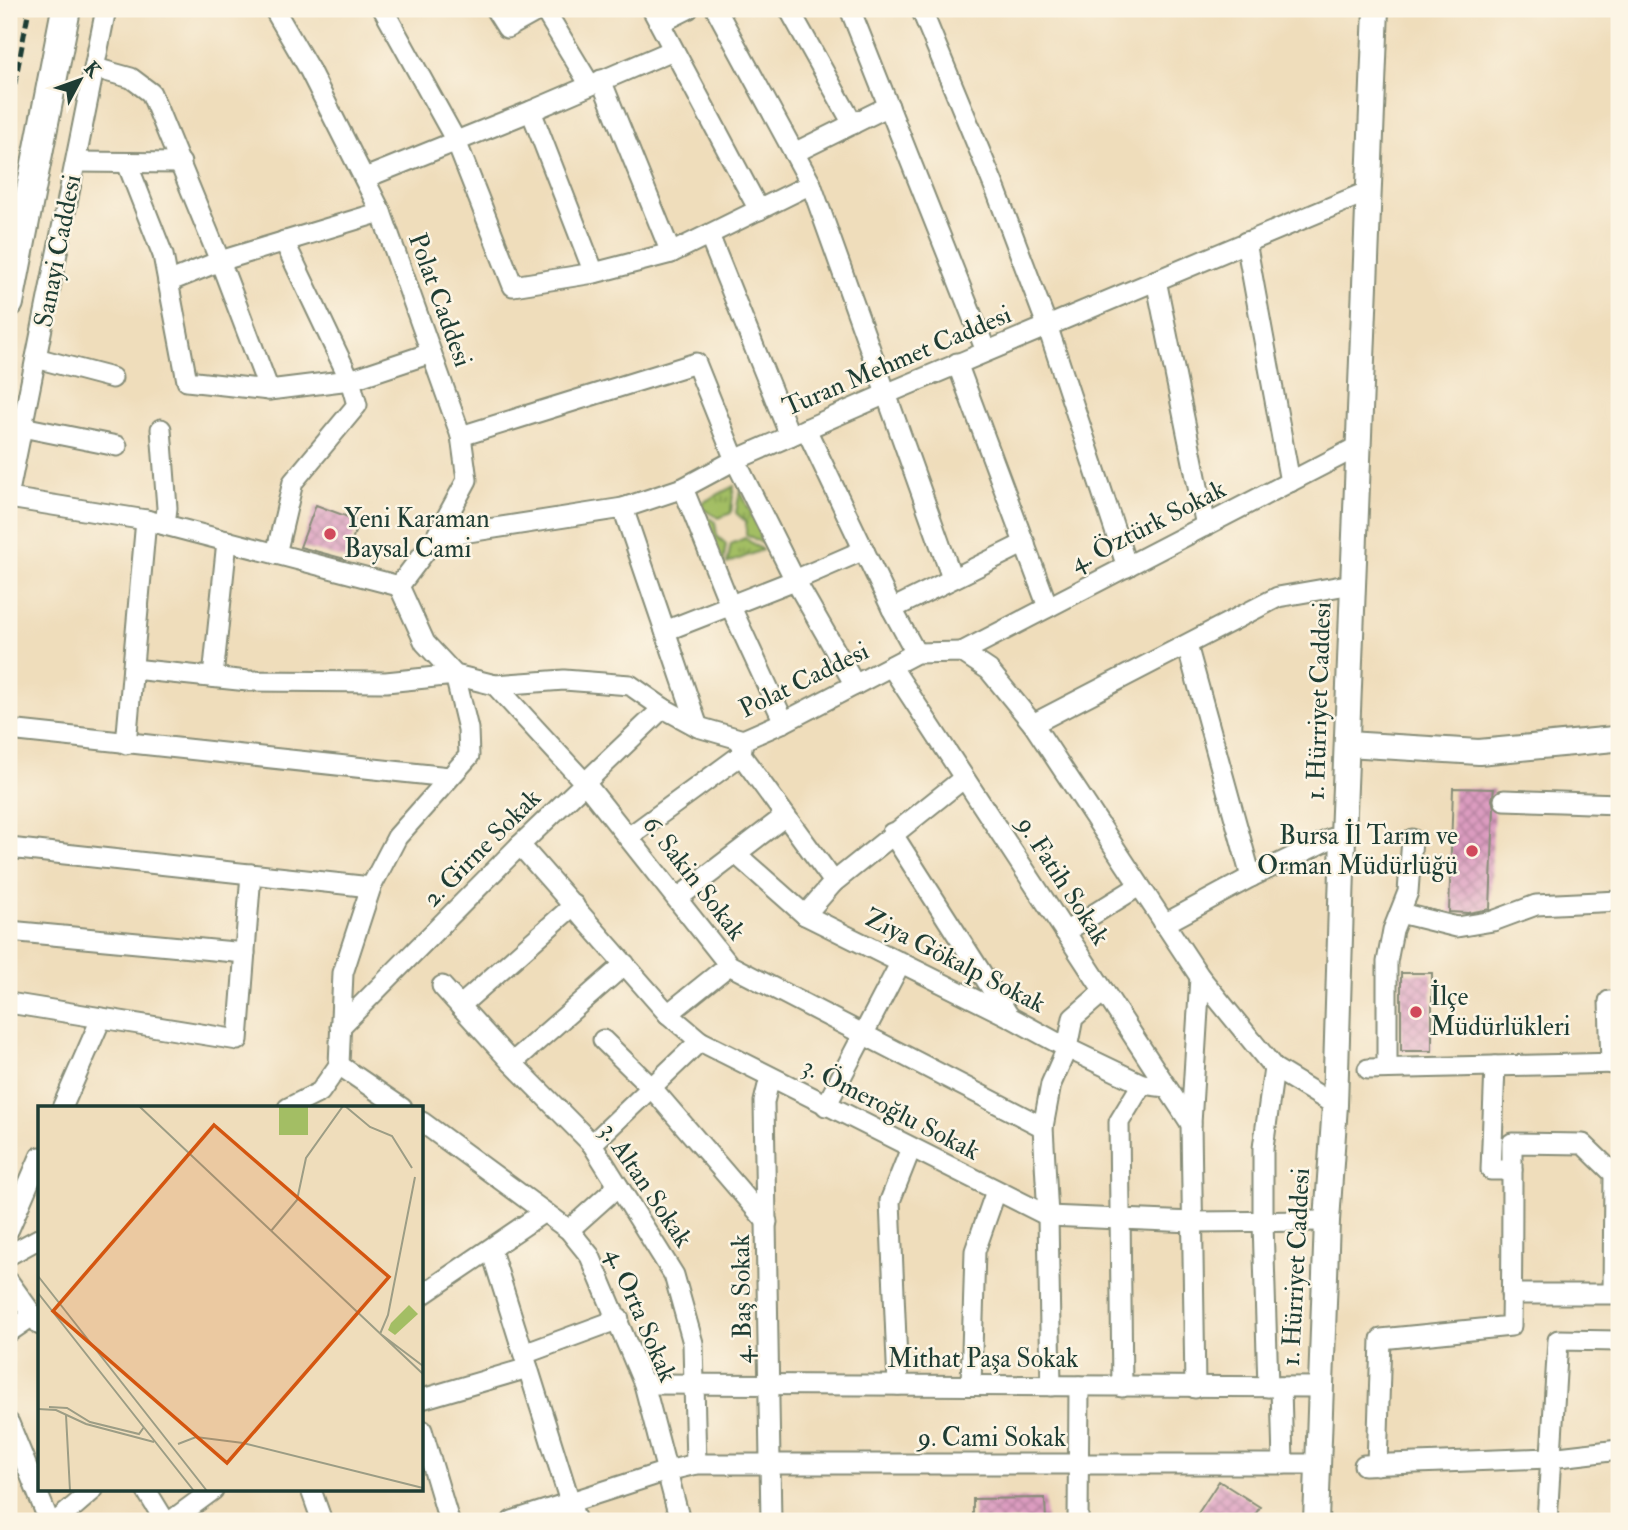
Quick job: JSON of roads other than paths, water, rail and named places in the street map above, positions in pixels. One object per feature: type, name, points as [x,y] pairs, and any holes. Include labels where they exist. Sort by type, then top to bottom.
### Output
[{"type":"highway","name":"Sanayi Caddesi","points":[[9,303],[66,9]]},
{"type":"main road","name":"1. Hürriyet Caddesi","points":[[1316,1521],[1327,1221],[1335,1105],[1376,9]]},
{"type":"main road","points":[[1347,744],[1479,752],[1614,739],[1619,736]]},
{"type":"street","name":"Sanayi Caddesi","points":[[9,492],[106,9]]},
{"type":"street","name":"Polat Caddesi","points":[[274,9],[309,69],[381,212],[461,436],[467,480],[436,537],[399,586]]},
{"type":"street","points":[[495,9],[507,28],[542,9],[596,83],[671,253]]},
{"type":"street","points":[[688,9],[656,16],[759,210]]},
{"type":"street","points":[[716,9],[811,184],[952,578]]},
{"type":"street","points":[[789,9],[853,124]]},
{"type":"street","points":[[850,9],[986,352]]},
{"type":"street","points":[[921,9],[997,193],[1047,325],[1127,566]]},
{"type":"street","points":[[388,10],[456,141],[513,286],[594,273],[671,253],[811,184]]},
{"type":"street","points":[[365,178],[673,50]]},
{"type":"street","points":[[95,68],[131,78],[151,93],[269,390]]},
{"type":"street","points":[[794,153],[889,106]]},
{"type":"street","points":[[531,111],[594,273]]},
{"type":"street","points":[[76,162],[181,163]]},
{"type":"street","points":[[127,163],[163,254],[187,381],[269,390],[350,380],[431,353]]},
{"type":"street","name":"Turan Mehmet Caddesi","points":[[436,537],[623,508],[683,488],[735,460],[957,363],[1369,191]]},
{"type":"street","points":[[168,282],[220,261],[381,212]]},
{"type":"street","points":[[709,235],[798,432],[864,550],[916,653]]},
{"type":"street","points":[[276,554],[293,482],[358,405],[350,380],[284,241]]},
{"type":"street","points":[[1245,242],[1290,482]]},
{"type":"street","points":[[1156,280],[1206,526]]},
{"type":"street","points":[[36,358],[112,379]]},
{"type":"street","points":[[461,436],[696,363],[735,460],[795,580],[855,685]]},
{"type":"street","points":[[957,363],[1048,607]]},
{"type":"street","points":[[22,427],[117,446]]},
{"type":"street","points":[[126,744],[133,669],[156,522],[167,508],[161,429]]},
{"type":"street","name":"4. Öztürk Sokak","points":[[962,652],[1359,446]]},
{"type":"street","points":[[683,488],[730,605],[783,722]]},
{"type":"street","points":[[9,498],[156,522],[399,586],[425,643],[455,675],[468,729],[469,756],[397,837],[371,887],[343,973],[340,1065],[320,1091],[292,1106]]},
{"type":"street","points":[[623,508],[698,727]]},
{"type":"street","points":[[213,677],[227,541]]},
{"type":"street","points":[[892,610],[1025,543]]},
{"type":"street","points":[[665,631],[864,550]]},
{"type":"street","points":[[1033,724],[1278,597],[1353,584]]},
{"type":"street","points":[[1187,645],[1251,877]]},
{"type":"street","points":[[962,652],[989,670],[1033,724],[1200,977],[1274,1068],[1335,1105]]},
{"type":"street","name":"Polat Caddesi","points":[[455,675],[495,685],[564,680],[631,685],[663,708],[742,748],[783,722],[916,653],[962,652]]},
{"type":"street","name":"9. Fatih Sokak","points":[[891,666],[1191,1124]]},
{"type":"street","points":[[133,669],[248,681],[386,682],[455,675]]},
{"type":"street","name":"6. Sakin Sokak","points":[[495,685],[585,783],[729,965],[1043,1127]]},
{"type":"street","name":"2. Girne Sokak","points":[[340,1027],[520,845],[663,708]]},
{"type":"street","points":[[9,730],[449,777]]},
{"type":"street","points":[[629,837],[742,748],[785,816],[834,882]]},
{"type":"street","points":[[805,915],[834,882],[964,778]]},
{"type":"street","points":[[1504,800],[1619,804]]},
{"type":"street","points":[[678,898],[785,816]]},
{"type":"street","points":[[892,833],[1010,1017]]},
{"type":"street","points":[[1164,924],[1251,877],[1330,839],[1343,836]]},
{"type":"street","points":[[1412,839],[1408,892],[1393,930],[1387,962],[1377,1068],[1615,1064],[1609,1001],[1619,1001]]},
{"type":"street","name":"3. Ömeroğlu Sokak","points":[[520,845],[668,1014],[700,1041],[1048,1216],[1194,1222],[1327,1221]]},
{"type":"street","points":[[9,848],[371,887]]},
{"type":"street","name":"Ziya Gökalp Sokak","points":[[736,854],[805,915],[1142,1084],[1166,1087]]},
{"type":"street","points":[[9,1003],[238,1040],[251,874]]},
{"type":"street","points":[[1065,932],[1139,886]]},
{"type":"street","points":[[1400,913],[1457,927],[1493,921],[1536,905],[1619,901]]},
{"type":"street","points":[[460,1006],[574,905]]},
{"type":"street","points":[[9,931],[245,953]]},
{"type":"street","points":[[826,1106],[901,962]]},
{"type":"street","points":[[512,1063],[625,964]]},
{"type":"street","points":[[668,1014],[729,965]]},
{"type":"street","points":[[1195,1388],[1191,1124],[1200,977]]},
{"type":"street","name":"3. Altan Sokak","points":[[442,986],[512,1063],[592,1144],[674,1275],[693,1343],[696,1464]]},
{"type":"street","points":[[1051,1386],[1048,1216],[1043,1127],[1051,1084],[1068,1048],[1073,1018],[1104,992]]},
{"type":"street","points":[[63,1106],[101,1019]]},
{"type":"street","points":[[603,1040],[651,1087],[767,1222]]},
{"type":"street","points":[[592,1144],[700,1041]]},
{"type":"street","points":[[340,1065],[399,1106]]},
{"type":"street","points":[[1494,1066],[1492,1170],[1512,1170]]},
{"type":"street","points":[[1274,1068],[1263,1148],[1263,1223],[1274,1387],[1283,1464]]},
{"type":"street","name":"4. Baş Sokak","points":[[770,1077],[764,1102],[771,1521]]},
{"type":"street","points":[[1122,1387],[1119,1122],[1142,1084]]},
{"type":"street","name":"4. Orta Sokak","points":[[426,1132],[569,1230],[590,1255],[644,1384],[680,1521]]},
{"type":"street","points":[[1511,1294],[1613,1294],[1616,1252],[1614,1174],[1583,1144],[1512,1143],[1511,1294],[1511,1326],[1381,1339],[1371,1465],[1550,1458],[1619,1450]]},
{"type":"street","points":[[898,1385],[890,1202],[911,1148]]},
{"type":"street","points":[[9,1228],[38,1162]]},
{"type":"street","points":[[569,1230],[618,1185]]},
{"type":"street","points":[[971,1385],[975,1251],[996,1191]]},
{"type":"street","points":[[424,1294],[544,1212]]},
{"type":"street","points":[[9,1255],[38,1239]]},
{"type":"street","points":[[491,1250],[576,1521]]},
{"type":"street","points":[[9,1282],[37,1320],[9,1332]]},
{"type":"street","points":[[424,1397],[526,1361],[619,1319]]},
{"type":"street","points":[[1547,1521],[1558,1340],[1619,1341]]},
{"type":"street","name":"Mithat Paşa Sokak","points":[[644,1384],[1321,1387]]},
{"type":"street","points":[[1078,1521],[1079,1386]]},
{"type":"street","points":[[9,1423],[49,1521]]},
{"type":"street","points":[[424,1437],[449,1521]]},
{"type":"street","name":"9. Cami Sokak","points":[[512,1521],[696,1464],[1318,1464]]},
{"type":"street","points":[[57,1521],[91,1492]]},
{"type":"street","points":[[147,1492],[165,1521]]},
{"type":"street","points":[[171,1521],[210,1492]]},
{"type":"street","points":[[312,1492],[322,1521]]},
{"type":"railway","points":[[9,114],[29,9]]},
{"type":"place","name":"Yeni Karaman Baysal Cami","points":[[330,534]]},
{"type":"place","name":"Bursa İl Tarım ve Orman Müdürlüğü","points":[[1472,851]]},
{"type":"place","name":"İlçe Müdürlükleri","points":[[1416,1012]]}]
